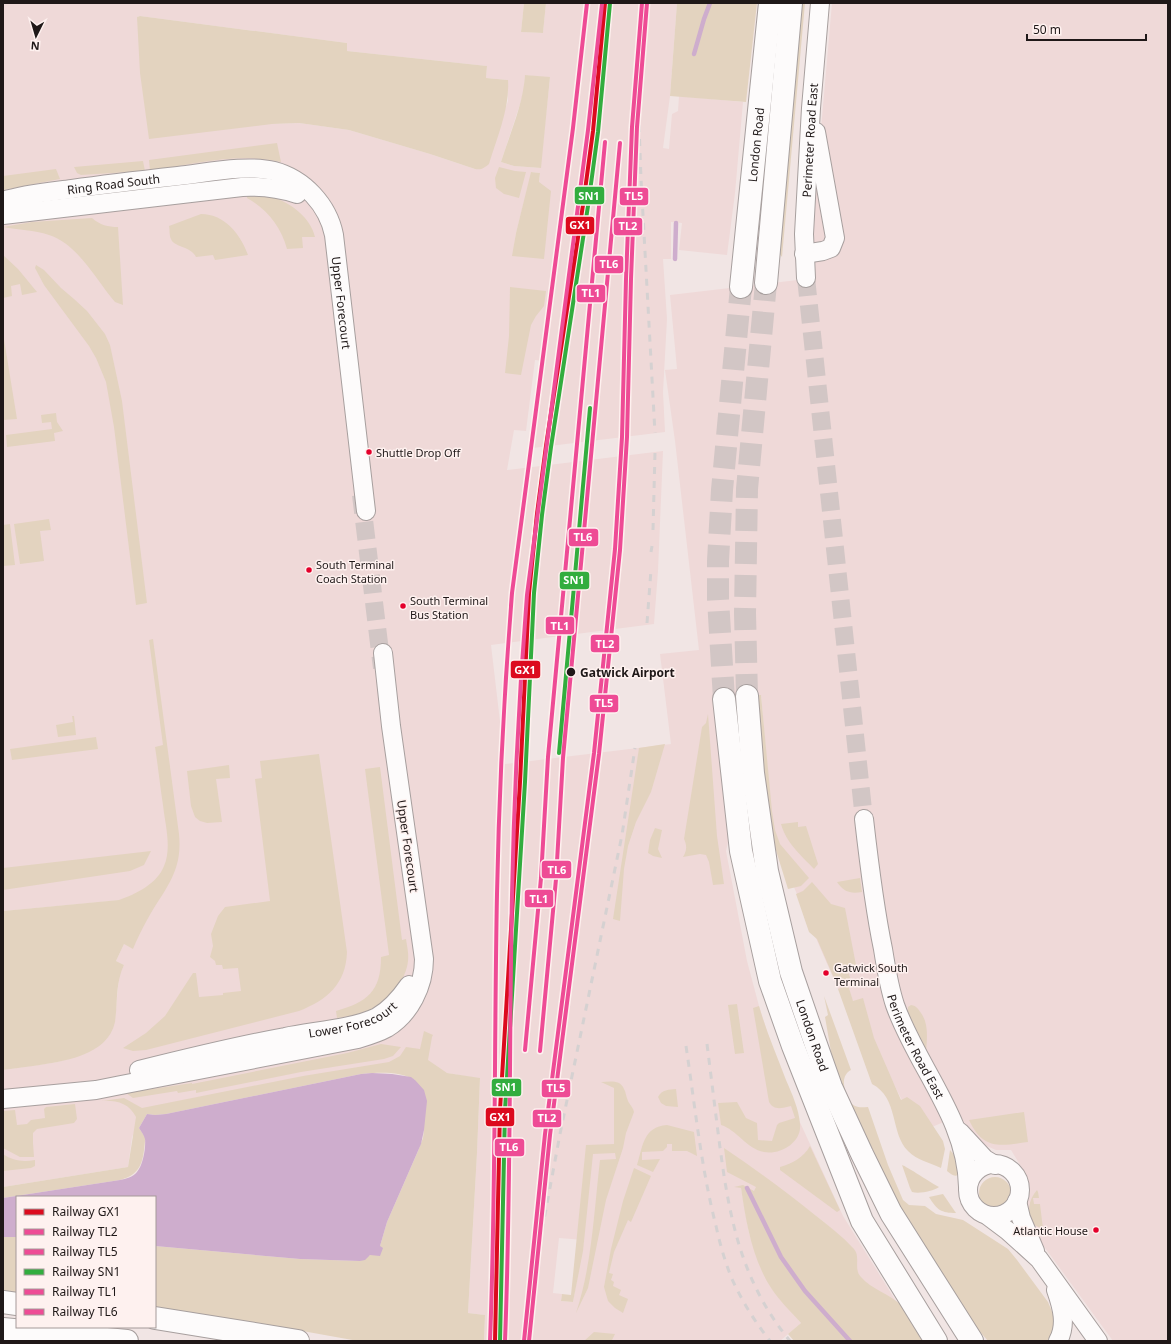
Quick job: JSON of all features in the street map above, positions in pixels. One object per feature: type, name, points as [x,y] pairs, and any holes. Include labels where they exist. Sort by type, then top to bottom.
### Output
[{"type":"main road","name":"London Road","points":[[741,287],[770,3]]},
{"type":"main road","name":"London Road","points":[[766,283],[791,3]]},
{"type":"main road","name":"London Road","points":[[747,696],[752,773],[767,871],[790,972],[831,1087],[891,1213],[972,1341]]},
{"type":"main road","name":"London Road","points":[[724,698],[741,851],[770,982],[793,1046],[862,1221],[936,1341]]},
{"type":"main road","points":[[3,1302],[16,1304]]},
{"type":"main road","points":[[156,1318],[298,1341]]},
{"type":"main road","points":[[3,1329],[128,1341]]},
{"type":"street","name":"Perimeter Road East","points":[[806,278],[804,234],[811,108],[820,3]]},
{"type":"street","points":[[804,254],[828,249],[833,245],[834,238],[811,108]]},
{"type":"street","name":"Upper Forecourt","points":[[224,171],[256,169],[273,171],[288,177],[298,182],[313,195],[330,220],[334,235],[366,511]]},
{"type":"street","name":"Ring Road South","points":[[3,201],[39,193],[224,171]]},
{"type":"street","points":[[3,215],[242,187],[281,189],[297,194]]},
{"type":"street","name":"Upper Forecourt","points":[[47,1095],[103,1089],[358,1039],[388,1028],[408,1009],[422,979],[424,965],[382,653]]},
{"type":"street","name":"Perimeter Road East","points":[[864,819],[873,896],[891,995],[920,1061],[956,1127],[981,1156],[995,1165]]},
{"type":"street","name":"Lower Forecourt","points":[[47,1095],[98,1080],[194,1057],[286,1036],[362,1022],[376,1017],[393,1005],[409,985]]},
{"type":"street","points":[[3,1099],[47,1095]]},
{"type":"street","name":"Perimeter Road East","points":[[956,1127],[966,1162],[968,1187]]},
{"type":"street","points":[[988,1216],[997,1216],[1005,1213],[1012,1208],[1019,1196],[1019,1188],[1015,1177],[1007,1168],[995,1165],[985,1166],[977,1171],[971,1178],[968,1187],[969,1197],[973,1206],[1008,1231],[1039,1259]]},
{"type":"street","points":[[1017,1201],[1021,1218],[1039,1259],[1095,1340]]},
{"type":"street","points":[[1049,1274],[1058,1296],[1063,1317],[1063,1327],[1058,1341]]},
{"type":"shaded area","points":[[6,3],[524,3],[521,32],[543,33],[546,3],[677,3],[670,96],[663,148],[669,149],[672,114],[678,111],[679,96],[743,102],[735,193],[727,255],[679,250],[682,223],[671,222],[671,259],[663,259],[667,319],[663,392],[665,432],[533,448],[545,361],[535,360],[526,431],[514,430],[507,470],[663,451],[658,571],[654,624],[491,645],[505,764],[671,744],[660,654],[699,650],[675,441],[665,370],[677,369],[670,295],[814,278],[811,243],[832,3],[1168,3],[1168,1341],[1113,1341],[1029,1226],[1027,1208],[1030,1186],[1025,1173],[1011,1150],[996,1150],[982,1144],[967,1128],[960,1115],[918,1133],[853,1001],[838,989],[774,841],[761,695],[716,699],[730,833],[726,851],[747,961],[759,1006],[787,1094],[843,1216],[899,1306],[871,1288],[857,1275],[852,1248],[824,1222],[787,1194],[754,1191],[741,1188],[749,1233],[760,1265],[771,1288],[801,1323],[780,1341],[484,1341],[485,1315],[468,1313],[480,1079],[447,1073],[403,1062],[146,1110],[132,1137],[128,1167],[3,1187],[3,1070],[58,1062],[87,1053],[98,1046],[107,1037],[115,1021],[119,975],[124,965],[116,961],[124,944],[133,948],[154,887],[122,900],[3,911],[3,5]],"holes":[[[140,16],[347,43],[347,51],[487,66],[486,78],[508,80],[508,101],[475,169],[349,130],[299,123],[272,124],[137,17]],[[525,75],[550,78],[540,168],[514,166],[501,162],[524,89]],[[532,172],[540,173],[539,182],[513,256],[516,233]],[[559,1238],[584,1240],[573,1302],[561,1301],[562,1294],[553,1293]]]},
{"type":"shaded area","points":[[524,3],[546,3],[543,33],[521,32]]},
{"type":"shaded area","points":[[677,3],[757,3],[746,102],[670,96]]},
{"type":"shaded area","points":[[800,3],[805,3],[782,257],[779,253]]},
{"type":"shaded area","points":[[140,16],[347,43],[347,51],[487,66],[486,78],[508,80],[505,112],[489,164],[483,168],[475,169],[349,130],[299,123],[272,124],[149,139],[140,73],[137,17]]},
{"type":"shaded area","points":[[525,75],[550,77],[541,168],[514,166],[501,162],[519,108]]},
{"type":"shaded area","points":[[277,143],[281,162],[248,158],[216,160],[150,171],[149,160]]},
{"type":"shaded area","points":[[143,161],[145,171],[81,175],[77,173],[74,167]]},
{"type":"shaded area","points":[[499,167],[526,172],[519,198],[504,194],[496,188],[495,178]]},
{"type":"shaded area","points":[[56,169],[60,179],[3,190],[3,176]]},
{"type":"shaded area","points":[[531,172],[540,173],[539,182],[551,191],[544,259],[512,256]]},
{"type":"shaded area","points":[[250,194],[272,197],[286,203],[304,217],[313,230],[315,237],[302,237],[303,248],[287,249],[281,233],[272,219],[254,202],[247,198],[247,195]]},
{"type":"shaded area","points":[[201,214],[210,215],[217,218],[231,227],[241,240],[248,255],[215,260],[213,255],[196,257],[194,253],[172,242],[169,226]]},
{"type":"shaded area","points":[[92,218],[104,225],[118,227],[123,305],[115,302],[78,254],[69,246],[49,235],[3,227],[32,222]]},
{"type":"shaded area","points":[[3,255],[18,269],[37,292],[22,295],[20,284],[11,286],[12,296],[3,298]]},
{"type":"shaded area","points":[[36,265],[44,270],[61,288],[87,311],[105,334],[110,345],[122,401],[147,603],[136,605],[114,427],[106,382],[96,358],[89,346],[44,285],[35,268]]},
{"type":"shaded area","points":[[510,287],[546,291],[544,306],[531,325],[521,375],[505,373],[509,336]]},
{"type":"shaded area","points":[[3,333],[17,419],[3,420]]},
{"type":"shaded area","points":[[56,413],[57,422],[63,431],[54,433],[55,441],[7,447],[6,435],[52,429],[51,422],[42,423],[41,415]]},
{"type":"shaded area","points":[[49,519],[51,530],[40,531],[44,561],[20,564],[14,524]]},
{"type":"shaded area","points":[[10,524],[15,565],[3,566],[3,525]]},
{"type":"shaded area","points":[[153,639],[179,834],[178,860],[175,870],[166,889],[145,923],[133,949],[124,944],[116,961],[124,965],[119,979],[115,1022],[111,1033],[103,1043],[93,1050],[69,1059],[3,1070],[3,911],[119,900],[145,888],[156,878],[164,866],[168,852],[168,844],[155,747],[163,745],[149,640]]},
{"type":"shaded area","points":[[757,695],[761,695],[775,830],[780,844],[809,878],[801,886],[788,889],[769,828]]},
{"type":"shaded area","points":[[708,714],[717,836],[724,884],[713,885],[709,862],[706,855],[700,854],[683,857],[686,850],[684,839],[702,727],[706,723]]},
{"type":"shaded area","points":[[72,716],[74,716],[76,735],[58,737],[56,725],[73,722]]},
{"type":"shaded area","points":[[96,737],[98,749],[12,760],[10,749]]},
{"type":"shaded area","points":[[665,744],[651,792],[636,822],[628,846],[624,869],[620,921],[613,919],[639,748]]},
{"type":"shaded area","points":[[319,754],[347,952],[346,963],[339,982],[318,1002],[299,1011],[146,1050],[133,1051],[123,1048],[146,1033],[165,1016],[193,973],[196,973],[199,997],[223,995],[223,993],[241,991],[238,968],[223,969],[222,965],[216,965],[215,961],[210,957],[213,946],[211,934],[218,916],[225,907],[270,901],[255,779],[262,778],[260,761]]},
{"type":"shaded area","points":[[229,765],[230,778],[216,779],[222,822],[207,823],[200,821],[195,817],[191,806],[187,771]]},
{"type":"shaded area","points":[[380,767],[402,940],[406,939],[408,953],[407,969],[395,990],[383,1002],[366,1012],[337,1018],[336,1011],[356,1004],[370,994],[378,979],[381,957],[389,955],[365,769]]},
{"type":"shaded area","points":[[798,822],[798,827],[806,826],[818,864],[814,869],[790,843],[781,824]]},
{"type":"shaded area","points":[[655,828],[662,830],[658,849],[662,858],[648,853],[650,840]]},
{"type":"shaded area","points":[[151,851],[144,865],[130,871],[3,890],[3,868]]},
{"type":"shaded area","points":[[860,878],[862,892],[848,892],[837,882]]},
{"type":"shaded area","points":[[812,882],[831,904],[845,908],[856,965],[847,969],[851,980],[843,980],[836,983],[817,939],[809,932],[796,894],[803,891]]},
{"type":"shaded area","points":[[848,985],[853,1001],[863,998],[874,1038],[901,1100],[907,1097],[920,1106],[943,1141],[945,1149],[941,1168],[919,1159],[911,1154],[902,1144],[891,1107],[881,1090],[872,1084],[838,989]]},
{"type":"shaded area","points":[[824,996],[851,1070],[846,1074],[844,1080],[846,1094],[850,1102],[855,1106],[868,1107],[888,1165],[903,1200],[909,1205],[925,1206],[936,1214],[963,1220],[1008,1249],[1048,1302],[1055,1320],[1054,1328],[1048,1341],[988,1341],[969,1319],[891,1195],[834,1069],[825,1017],[828,1015]]},
{"type":"shaded area","points":[[737,1004],[744,1053],[735,1054],[728,1005]]},
{"type":"shaded area","points":[[911,1005],[915,1006],[924,1017],[927,1032],[926,1052],[922,1049],[908,1011],[908,1007]]},
{"type":"shaded area","points":[[759,1006],[768,1034],[795,1102],[800,1124],[798,1136],[794,1142],[783,1149],[771,1152],[764,1152],[752,1147],[727,1127],[721,1125],[718,1103],[737,1102],[746,1118],[757,1123],[758,1140],[772,1141],[779,1123],[795,1118],[791,1106],[776,1108],[769,1102],[753,1008]]},
{"type":"shaded area","points":[[424,1031],[433,1035],[428,1060],[447,1073],[480,1078],[468,1313],[485,1315],[484,1341],[358,1341],[269,1325],[156,1310],[156,1246],[300,1259],[360,1261],[380,1246],[387,1222],[423,1138],[424,1130],[415,1080],[403,1075],[382,1073],[361,1074],[166,1114],[147,1114],[139,1128],[145,1137],[142,1161],[140,1166],[133,1174],[120,1180],[3,1198],[3,1187],[128,1167],[136,1117],[130,1108],[122,1103],[101,1101],[124,1098],[142,1108],[303,1076],[389,1062],[400,1056],[406,1047],[420,1049]]},
{"type":"shaded area","points":[[381,1044],[401,1047],[393,1056],[384,1059],[301,1072],[196,1093],[196,1090],[178,1093],[177,1091],[133,1098],[126,1093],[192,1084],[347,1053]]},
{"type":"shaded area","points":[[361,1074],[392,1074],[411,1077],[424,1090],[427,1101],[421,1144],[387,1222],[380,1246],[383,1248],[380,1256],[370,1255],[365,1260],[360,1261],[300,1259],[156,1246],[156,1196],[16,1196],[129,1178],[139,1169],[144,1156],[145,1138],[139,1128],[147,1114],[166,1114]]},
{"type":"shaded area","points":[[601,1082],[617,1082],[620,1084],[625,1090],[627,1099],[634,1112],[626,1133],[623,1148],[606,1200],[588,1288],[576,1313],[586,1276],[589,1257],[600,1160],[616,1159],[615,1153],[593,1154],[583,1251],[573,1302],[561,1301],[562,1294],[571,1295],[586,1145],[614,1144],[614,1088]]},
{"type":"shaded area","points":[[676,1089],[678,1107],[666,1106],[661,1103],[658,1097],[660,1094],[666,1090]]},
{"type":"shaded area","points":[[75,1104],[77,1119],[74,1123],[37,1129],[33,1133],[34,1157],[20,1157],[3,1148],[3,1111],[15,1110],[17,1125],[27,1124],[31,1120],[45,1118],[44,1109],[46,1107]]},
{"type":"shaded area","points":[[1024,1112],[1028,1142],[1000,1145],[993,1144],[980,1137],[974,1130],[969,1120]]},
{"type":"shaded area","points":[[667,1125],[694,1132],[697,1156],[687,1151],[672,1151],[672,1144],[667,1144],[667,1147],[663,1151],[642,1152],[642,1160],[660,1159],[653,1172],[637,1165],[645,1139],[653,1129]]},
{"type":"shaded area","points":[[810,1146],[840,1210],[837,1212],[780,1170],[780,1167],[801,1157]]},
{"type":"shaded area","points":[[724,1148],[792,1197],[845,1240],[856,1252],[858,1270],[861,1277],[870,1285],[897,1301],[904,1308],[923,1341],[794,1341],[788,1334],[801,1323],[778,1297],[764,1276],[754,1252],[745,1214],[741,1188],[734,1187],[743,1185],[754,1191],[756,1187],[727,1172]]},
{"type":"shaded area","points":[[950,1150],[957,1162],[957,1176],[952,1175],[947,1171]]},
{"type":"shaded area","points":[[3,1154],[18,1160],[35,1160],[35,1166],[31,1168],[3,1171]]},
{"type":"shaded area","points":[[902,1165],[939,1187],[926,1192],[912,1192]]},
{"type":"shaded area","points":[[634,1168],[651,1176],[631,1222],[628,1220],[614,1252],[609,1273],[613,1274],[611,1280],[614,1282],[613,1286],[621,1290],[619,1295],[628,1299],[623,1313],[608,1301],[604,1287],[611,1249],[623,1201]]},
{"type":"shaded area","points":[[992,1177],[998,1177],[1007,1181],[1011,1193],[1007,1205],[998,1209],[992,1209],[983,1205],[979,1196],[979,1190],[983,1181]]},
{"type":"shaded area","points":[[1037,1190],[1039,1198],[1033,1198],[1034,1204],[1040,1204],[1043,1229],[1032,1224],[1029,1215],[1030,1202]]},
{"type":"shaded area","points":[[943,1194],[956,1213],[940,1210],[934,1205],[929,1197]]},
{"type":"shaded area","points":[[16,1196],[16,1237],[3,1237],[3,1198]]},
{"type":"shaded area","points":[[3,1237],[16,1237],[16,1293],[3,1291]]},
{"type":"shaded area","points":[[594,1332],[615,1334],[612,1340],[615,1341],[584,1341]]},
{"type":"waterway","points":[[694,54],[710,3]]},
{"type":"waterway","points":[[675,259],[676,223]]},
{"type":"waterway","points":[[747,1188],[781,1257],[805,1291],[850,1341]]},
{"type":"tunnel","points":[[806,278],[864,819]]},
{"type":"tunnel","points":[[747,696],[745,613],[747,489],[766,283]]},
{"type":"tunnel","points":[[724,699],[718,599],[718,561],[722,490],[741,287]]},
{"type":"tunnel","points":[[361,495],[382,668]]},
{"type":"railway","points":[[637,69],[641,179],[655,433]]},
{"type":"railway","points":[[653,530],[655,452]]},
{"type":"railway","points":[[651,552],[652,546]]},
{"type":"railway","points":[[647,623],[651,570]]},
{"type":"railway","points":[[525,1341],[541,1236],[560,1134],[622,835],[635,748]]},
{"type":"railway","points":[[707,1044],[723,1168],[733,1221],[748,1271],[759,1295],[773,1318],[790,1341]]},
{"type":"railway","points":[[686,1046],[706,1181],[719,1239],[732,1279],[754,1319],[770,1341]]},
{"type":"rail line","name":"TL1","points":[[490,1341],[498,856],[502,743],[509,631],[512,593],[573,128],[587,3]]},
{"type":"rail line","name":"GX1","points":[[495,1341],[500,1110],[520,782],[529,593],[546,446],[593,131],[605,3]]},
{"type":"rail line","name":"SN1","points":[[500,1341],[505,1110],[525,782],[534,593],[551,447],[598,132],[610,3]]},
{"type":"rail line","name":"TL2","points":[[524,1341],[545,1134],[594,753],[615,549],[622,437],[632,127],[642,3]]},
{"type":"rail line","name":"TL5","points":[[529,1341],[550,1135],[599,754],[620,550],[627,437],[637,127],[647,3]]},
{"type":"rail line","name":"TL6","points":[[505,1341],[513,858],[517,745],[524,632],[527,595],[588,130],[602,4]]},
{"type":"rail line","name":"TL1","points":[[525,1050],[541,878],[548,757],[605,142]]},
{"type":"rail line","name":"TL6","points":[[540,1051],[556,879],[563,758],[620,143]]},
{"type":"rail line","name":"SN1","points":[[559,753],[590,408]]},
{"type":"place","name":"Shuttle Drop Off","points":[[369,452]]},
{"type":"place","name":"South Terminal Coach Station","points":[[309,570]]},
{"type":"place","name":"South Terminal Bus Station","points":[[403,606]]},
{"type":"place","name":"Gatwick Airport","points":[[571,672]]},
{"type":"place","name":"Gatwick South Terminal","points":[[826,973]]},
{"type":"place","name":"Atlantic House","points":[[1096,1230]]}]
